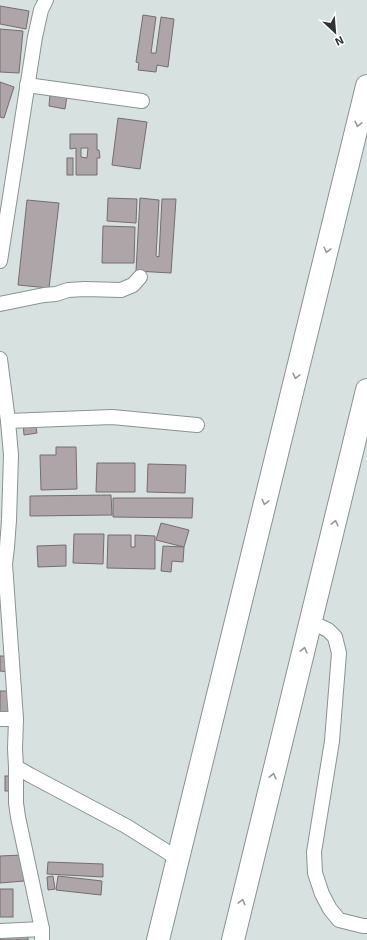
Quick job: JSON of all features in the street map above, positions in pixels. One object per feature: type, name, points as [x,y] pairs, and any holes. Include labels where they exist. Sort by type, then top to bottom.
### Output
[{"type":"highway","points":[[158,940],[367,86]]},
{"type":"highway","points":[[233,940],[367,390]]},
{"type":"street","points":[[0,261],[35,37],[41,10],[46,0]]},
{"type":"street","points":[[27,85],[142,101]]},
{"type":"street","points":[[0,304],[56,294],[68,290],[121,290],[133,285],[140,277]]},
{"type":"street","points":[[0,359],[11,455],[8,547],[2,564],[16,719],[16,803],[42,935],[0,931]]},
{"type":"street","points":[[8,421],[112,417],[197,425]]},
{"type":"street","points":[[310,622],[328,630],[335,637],[339,653],[332,741],[314,852],[314,873],[322,894],[330,909],[339,920],[367,926]]},
{"type":"street","points":[[0,719],[16,719]]},
{"type":"street","points":[[16,767],[126,826],[177,858]]},
{"type":"building","points":[[0,6],[29,11],[26,29],[0,24]]},
{"type":"building","points":[[143,15],[156,17],[151,53],[156,53],[161,17],[174,19],[168,67],[157,65],[156,72],[138,70],[139,63],[136,62]]},
{"type":"building","points":[[0,29],[23,31],[19,73],[0,72]]},
{"type":"building","points":[[0,82],[14,87],[4,118],[0,117]]},
{"type":"building","points":[[50,94],[67,96],[65,109],[49,106]]},
{"type":"building","points":[[118,118],[147,122],[140,169],[112,165]]},
{"type":"building","points":[[70,134],[97,134],[97,150],[99,150],[100,158],[97,158],[97,175],[76,175],[76,148],[70,149]],"holes":[[[81,148],[88,148],[87,158],[81,157]]]},
{"type":"building","points":[[67,158],[73,158],[73,175],[67,175]]},
{"type":"building","points":[[108,198],[137,199],[136,223],[107,221]]},
{"type":"building","points":[[140,198],[159,200],[156,256],[159,257],[162,199],[176,199],[171,273],[136,271]]},
{"type":"building","points":[[27,200],[59,203],[49,288],[18,285]]},
{"type":"building","points":[[103,226],[135,227],[134,263],[102,263]]},
{"type":"building","points":[[35,421],[37,433],[24,435],[23,423]]},
{"type":"building","points":[[56,447],[76,447],[77,489],[41,490],[40,455],[56,455]]},
{"type":"building","points":[[97,463],[135,463],[135,492],[96,492]]},
{"type":"building","points":[[148,464],[186,465],[185,493],[147,492]]},
{"type":"building","points":[[111,495],[112,515],[30,516],[30,496]]},
{"type":"building","points":[[113,498],[193,498],[192,518],[113,517]]},
{"type":"building","points":[[161,523],[189,530],[184,547],[156,540]]},
{"type":"building","points":[[74,534],[104,534],[103,564],[73,563]]},
{"type":"building","points":[[108,535],[131,535],[131,547],[135,547],[135,535],[155,536],[155,569],[107,568]]},
{"type":"building","points":[[66,545],[66,566],[38,567],[37,546]]},
{"type":"building","points":[[163,546],[184,547],[183,562],[172,561],[171,572],[161,571]]},
{"type":"building","points":[[0,656],[9,656],[9,672],[0,671]]},
{"type":"building","points":[[0,691],[10,691],[11,712],[0,713]]},
{"type":"building","points":[[5,776],[15,776],[15,791],[5,791]]},
{"type":"building","points":[[23,855],[24,881],[0,883],[0,856]]},
{"type":"building","points":[[48,862],[103,864],[103,877],[47,874]]},
{"type":"building","points":[[53,876],[55,889],[48,890],[47,877]]},
{"type":"building","points":[[58,876],[102,881],[101,895],[56,890]]},
{"type":"building","points":[[0,889],[13,889],[13,917],[0,917]]},
{"type":"building","points":[[28,933],[28,940],[0,940],[0,935]]}]
